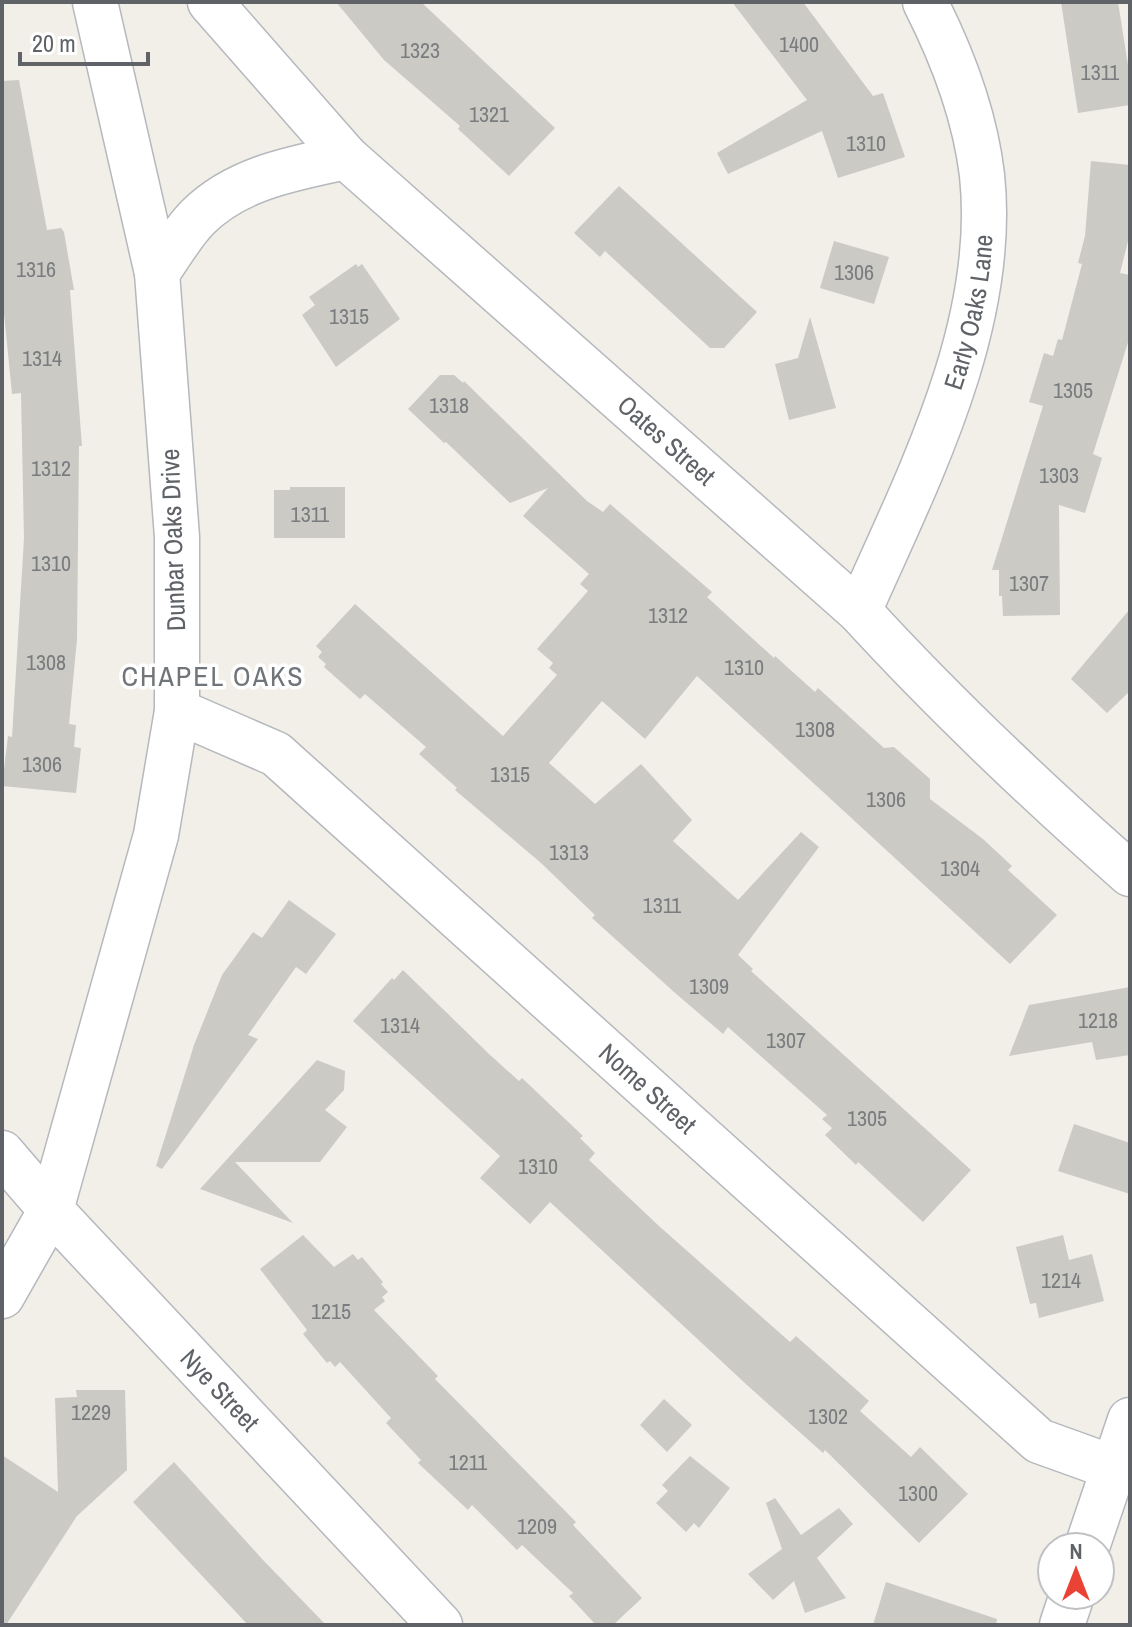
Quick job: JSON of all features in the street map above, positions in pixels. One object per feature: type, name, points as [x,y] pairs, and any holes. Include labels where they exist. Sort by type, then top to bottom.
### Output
[{"type":"street","name":"Dunbar Oaks Drive","points":[[2,1296],[51,1210],[156,835],[177,711],[177,537],[157,273],[95,2]]},
{"type":"street","name":"Oates Street","points":[[210,2],[346,157],[859,611],[1004,761],[1130,874]]},
{"type":"street","name":"Early Oaks Lane","points":[[859,611],[911,494],[950,392],[970,331],[978,291],[984,207],[982,173],[970,117],[952,64],[925,2]]},
{"type":"street","points":[[157,273],[198,217],[245,183],[346,157]]},
{"type":"street","name":"Nome Street","points":[[177,711],[276,754],[1039,1441],[1114,1468]]},
{"type":"street","name":"Nye Street","points":[[2,1153],[51,1210],[440,1625]]},
{"type":"street","points":[[1092,1531],[1130,1420]]},
{"type":"building","points":[[336,2],[421,2],[555,128],[509,176],[458,129],[460,126],[384,60]]},
{"type":"building","points":[[732,2],[803,2],[873,96],[883,93],[905,157],[838,178],[822,131],[728,174],[717,153],[807,100]]},
{"type":"building","points":[[1061,2],[1118,2],[1130,78],[1130,105],[1078,113]]},
{"type":"building","points":[[19,80],[47,230],[61,228],[64,232],[74,290],[70,290],[82,446],[79,446],[77,639],[69,724],[76,725],[74,747],[81,748],[76,793],[2,786],[8,736],[12,737],[24,538],[21,393],[12,394],[2,293],[2,81]]},
{"type":"building","points":[[1091,161],[1130,165],[1130,233],[1120,273],[1130,275],[1130,336],[1093,454],[1102,458],[1085,513],[1059,505],[1060,615],[1003,616],[999,570],[992,570],[1043,406],[1029,402],[1044,353],[1053,356],[1058,339],[1062,340],[1082,264],[1078,263],[1085,236]]},
{"type":"building","points":[[619,186],[757,312],[724,348],[710,348],[605,251],[600,257],[574,233]]},
{"type":"building","points":[[834,241],[889,257],[874,304],[820,288]]},
{"type":"building","points":[[356,264],[358,267],[362,264],[400,319],[336,367],[302,315],[315,305],[309,297]]},
{"type":"building","points":[[810,317],[836,408],[789,420],[775,364],[798,358]]},
{"type":"building","points":[[440,375],[454,375],[464,381],[587,501],[603,512],[610,504],[712,592],[707,597],[774,658],[815,692],[818,688],[884,748],[894,747],[930,779],[930,799],[983,839],[1012,866],[1008,870],[1057,915],[1010,964],[697,676],[645,739],[602,701],[549,763],[595,804],[641,764],[692,820],[673,841],[738,900],[801,832],[819,847],[738,955],[753,969],[751,971],[971,1170],[923,1222],[825,1135],[832,1128],[822,1119],[827,1115],[728,1027],[723,1034],[674,992],[592,918],[595,915],[541,863],[455,790],[457,788],[419,754],[426,747],[365,694],[360,699],[324,667],[326,664],[318,657],[322,652],[316,646],[355,604],[503,736],[557,675],[549,668],[553,663],[537,649],[588,591],[580,584],[589,574],[523,516],[548,488],[510,503],[408,409]]},
{"type":"building","points":[[290,487],[345,487],[345,538],[274,538],[274,490],[290,490]]},
{"type":"building","points":[[1130,609],[1130,691],[1107,713],[1071,679]]},
{"type":"building","points":[[289,900],[336,934],[306,974],[296,967],[248,1035],[258,1039],[162,1169],[156,1166],[194,1045],[222,975],[253,932],[262,938]]},
{"type":"building","points":[[403,970],[489,1054],[519,1081],[522,1078],[583,1136],[580,1138],[595,1153],[589,1160],[659,1226],[790,1342],[796,1336],[869,1401],[860,1411],[911,1457],[920,1447],[968,1494],[919,1543],[825,1450],[823,1453],[747,1385],[550,1202],[530,1224],[480,1178],[500,1156],[353,1021]]},
{"type":"building","points":[[1130,987],[1130,1055],[1096,1060],[1092,1042],[1009,1056],[1029,1005]]},
{"type":"building","points":[[317,1060],[345,1071],[344,1090],[325,1110],[347,1127],[320,1162],[235,1162],[293,1223],[200,1189]]},
{"type":"building","points":[[1074,1124],[1130,1143],[1130,1194],[1058,1171]]},
{"type":"building","points":[[303,1235],[334,1267],[353,1254],[358,1260],[362,1257],[388,1292],[382,1297],[385,1301],[374,1310],[438,1376],[435,1379],[576,1522],[573,1525],[642,1598],[613,1625],[596,1625],[569,1596],[573,1593],[522,1545],[517,1550],[472,1505],[468,1510],[418,1463],[421,1460],[386,1423],[391,1418],[340,1362],[335,1367],[330,1361],[327,1363],[303,1334],[307,1330],[260,1269]]},
{"type":"building","points":[[1063,1235],[1069,1260],[1092,1254],[1104,1301],[1039,1318],[1036,1303],[1030,1304],[1016,1247]]},
{"type":"building","points":[[76,1390],[125,1390],[127,1470],[77,1516],[6,1625],[2,1625],[2,1455],[58,1492],[55,1398],[77,1397]]},
{"type":"building","points":[[664,1399],[692,1425],[667,1452],[640,1425]]},
{"type":"building","points":[[690,1456],[730,1488],[699,1528],[694,1523],[686,1532],[656,1503],[668,1491],[662,1485]]},
{"type":"building","points":[[174,1462],[326,1625],[248,1625],[133,1502]]},
{"type":"building","points":[[775,1498],[801,1535],[839,1508],[853,1524],[817,1558],[846,1598],[805,1613],[794,1581],[773,1600],[748,1574],[782,1549],[766,1503]]},
{"type":"building","points":[[886,1582],[997,1619],[996,1625],[873,1625]]},
{"type":"district","name":"CHAPEL OAKS","points":[[213,676]]}]
